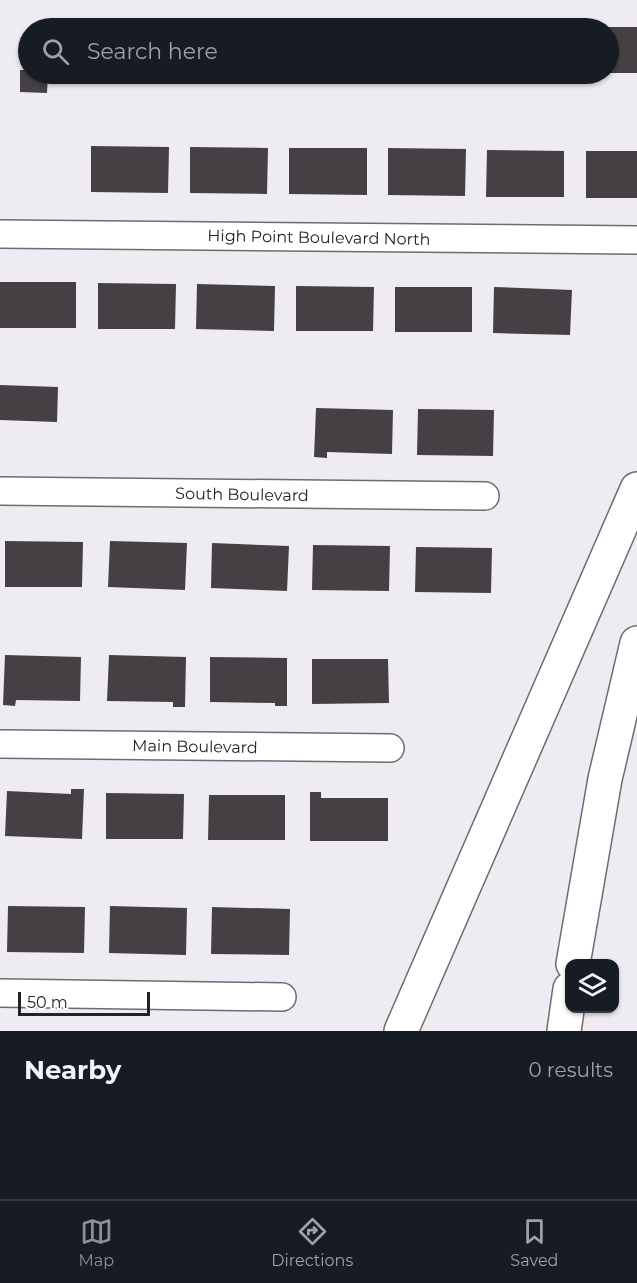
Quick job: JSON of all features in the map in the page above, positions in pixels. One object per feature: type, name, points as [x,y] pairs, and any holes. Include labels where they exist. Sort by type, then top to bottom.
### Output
[{"type":"highway","points":[[401,1031],[637,489]]},
{"type":"highway","points":[[574,959],[603,790],[637,644]]},
{"type":"highway","points":[[564,1031],[567,1013]]},
{"type":"street","name":"High Point Boulevard North","points":[[0,234],[637,240]]},
{"type":"street","name":"South Boulevard","points":[[0,491],[485,496]]},
{"type":"street","name":"Main Boulevard","points":[[0,744],[390,748]]},
{"type":"street","points":[[0,993],[282,997]]},
{"type":"building","points":[[619,27],[637,27],[637,73],[619,73]]},
{"type":"building","points":[[20,84],[47,84],[47,93],[20,92]]},
{"type":"building","points":[[91,146],[169,147],[168,193],[91,192]]},
{"type":"building","points":[[190,147],[268,148],[267,194],[190,193]]},
{"type":"building","points":[[289,148],[367,148],[367,195],[289,194]]},
{"type":"building","points":[[388,148],[466,149],[465,196],[388,195]]},
{"type":"building","points":[[487,150],[564,151],[564,197],[486,197]]},
{"type":"building","points":[[586,151],[637,151],[637,198],[586,198]]},
{"type":"building","points":[[0,282],[76,282],[76,328],[0,328]]},
{"type":"building","points":[[98,283],[176,284],[175,329],[98,329]]},
{"type":"building","points":[[197,284],[275,286],[274,331],[196,329]]},
{"type":"building","points":[[296,286],[374,287],[373,331],[296,331]]},
{"type":"building","points":[[395,287],[472,287],[472,332],[395,332]]},
{"type":"building","points":[[494,287],[572,290],[570,335],[493,333]]},
{"type":"building","points":[[0,385],[58,387],[57,422],[0,420]]},
{"type":"building","points":[[316,408],[393,410],[392,454],[327,452],[327,458],[314,457]]},
{"type":"building","points":[[418,409],[494,410],[493,456],[417,455]]},
{"type":"building","points":[[5,541],[83,542],[82,587],[5,587]]},
{"type":"building","points":[[110,541],[187,543],[185,590],[108,587]]},
{"type":"building","points":[[212,543],[289,546],[287,591],[211,588]]},
{"type":"building","points":[[313,545],[390,546],[389,591],[312,590]]},
{"type":"building","points":[[416,547],[492,548],[491,593],[415,592]]},
{"type":"building","points":[[5,655],[81,657],[80,701],[16,700],[15,706],[3,705]]},
{"type":"building","points":[[109,655],[186,657],[185,707],[173,707],[173,702],[107,701]]},
{"type":"building","points":[[210,657],[287,658],[287,706],[275,706],[275,703],[210,702]]},
{"type":"building","points":[[312,659],[388,659],[389,703],[312,704]]},
{"type":"building","points":[[71,789],[84,789],[82,839],[5,836],[7,791],[71,794]]},
{"type":"building","points":[[310,792],[321,792],[321,798],[388,798],[388,841],[310,841]]},
{"type":"building","points":[[106,793],[184,794],[183,839],[106,839]]},
{"type":"building","points":[[209,795],[285,795],[285,840],[208,840]]},
{"type":"building","points":[[8,906],[85,907],[84,953],[7,952]]},
{"type":"building","points":[[110,906],[187,908],[186,955],[109,953]]},
{"type":"building","points":[[212,907],[290,909],[289,955],[211,954]]}]
